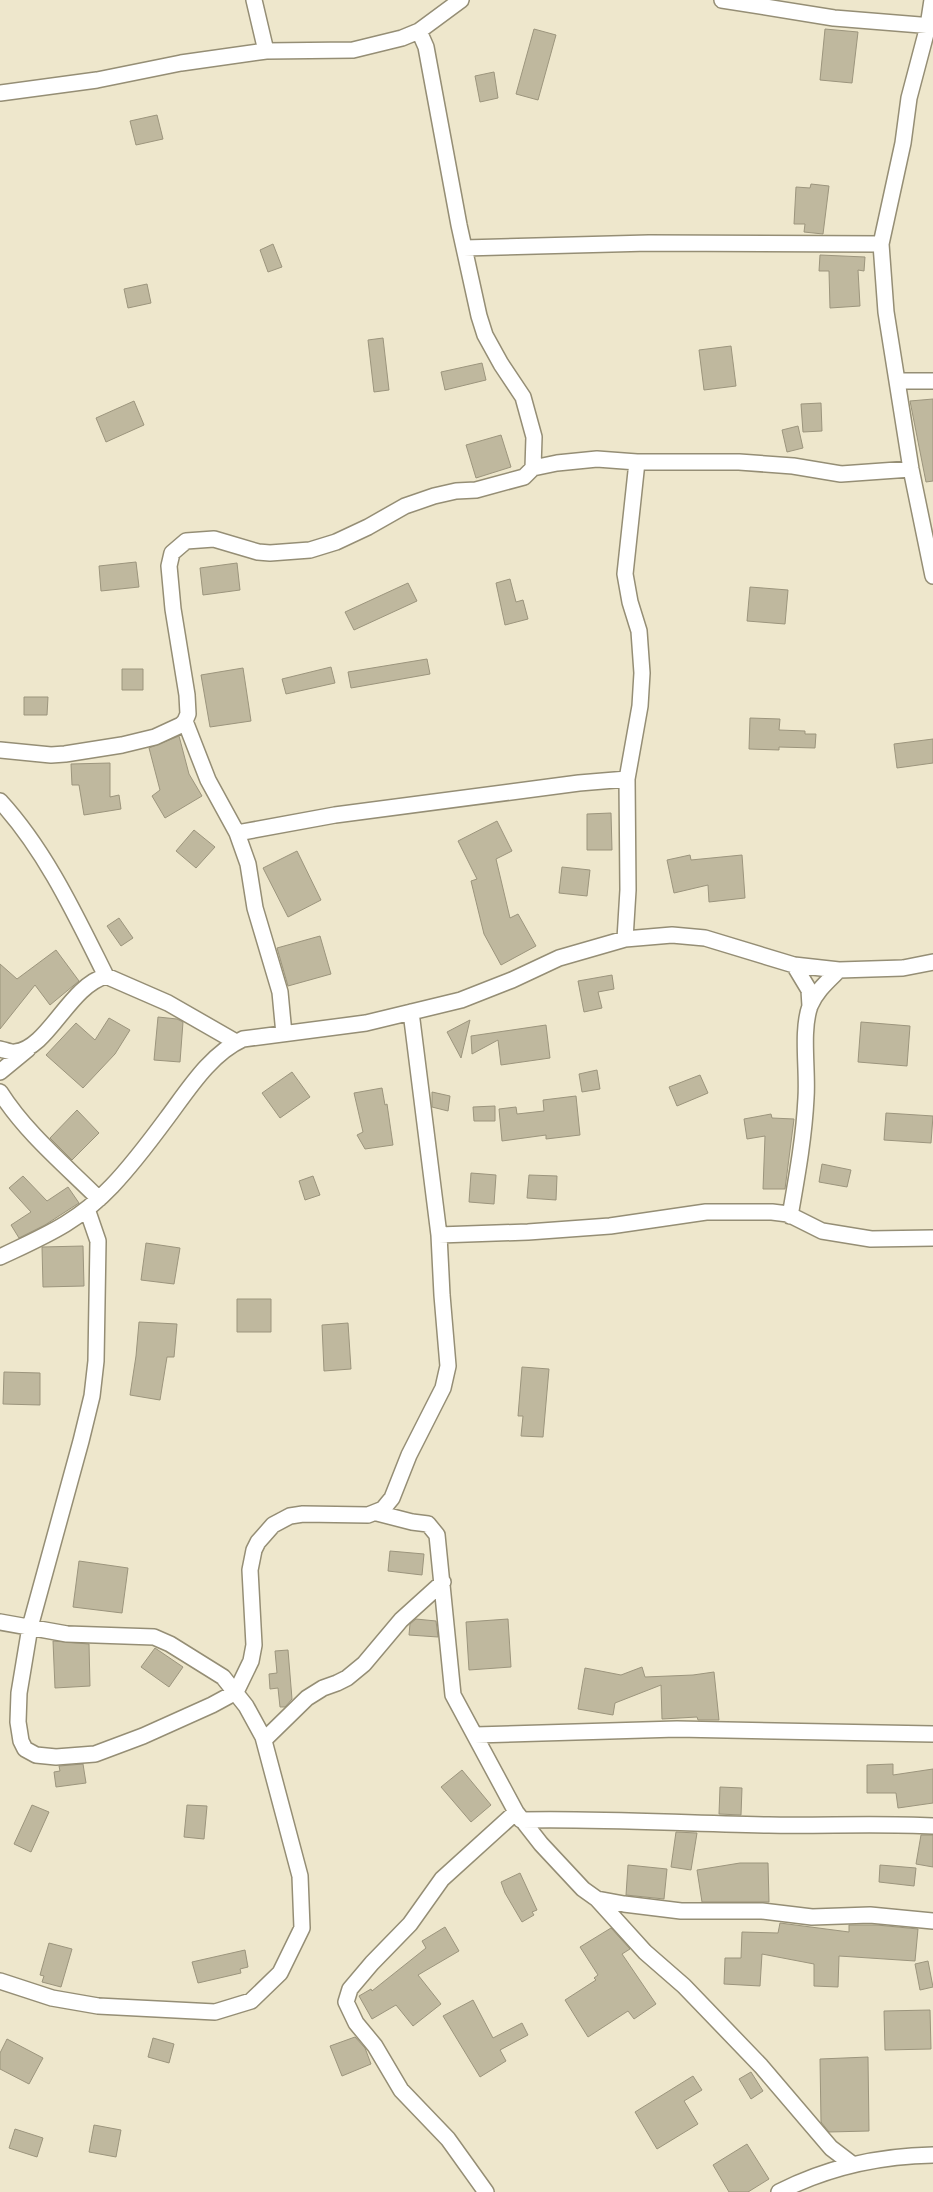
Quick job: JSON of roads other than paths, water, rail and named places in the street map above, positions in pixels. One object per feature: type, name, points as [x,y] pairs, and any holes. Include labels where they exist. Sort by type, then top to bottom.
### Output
[{"type":"street","points":[[254,0],[266,51]]},
{"type":"street","points":[[0,93],[97,80],[266,51],[353,50],[402,38],[419,31],[461,0]]},
{"type":"street","points":[[722,0],[834,18],[931,26]]},
{"type":"street","points":[[932,0],[931,26],[909,98],[903,143],[880,244],[886,312],[911,469],[933,576]]},
{"type":"street","points":[[419,31],[426,47],[464,248],[479,316],[485,335],[501,364],[523,397],[534,437],[533,468]]},
{"type":"street","points":[[464,248],[649,242],[880,244]]},
{"type":"street","points":[[898,382],[933,382]]},
{"type":"street","points":[[0,750],[51,755],[65,754],[155,737],[181,725],[185,721],[188,714],[187,695],[173,609],[169,566],[170,557],[178,546],[186,541],[214,539],[258,552],[270,553],[310,550],[336,542],[415,502],[456,491],[476,490],[524,477],[533,468],[557,463],[596,459],[637,462],[738,462],[793,466],[841,474],[911,469]]},
{"type":"street","points":[[625,939],[628,890],[627,779],[640,706],[642,673],[638,631],[625,574],[637,462]]},
{"type":"street","points":[[185,721],[208,780],[237,833],[248,864],[254,908],[280,992],[284,1034]]},
{"type":"street","points":[[237,833],[352,812],[579,783],[627,779]]},
{"type":"street","points":[[0,801],[13,815],[43,860],[78,920],[106,976],[168,1003],[236,1042]]},
{"type":"street","points":[[0,1257],[74,1220],[93,1204],[113,1186],[150,1142],[195,1080],[236,1042],[251,1037],[366,1023],[462,1000],[512,980],[559,958],[625,939],[672,935],[705,938],[794,965],[839,970],[903,968],[933,962]]},
{"type":"street","points":[[790,1216],[804,1135],[807,1095],[806,1028],[810,1006],[809,990],[794,965]]},
{"type":"street","points":[[810,1006],[821,987],[839,970]]},
{"type":"street","points":[[0,1072],[33,1046],[76,996],[89,984],[106,976]]},
{"type":"street","points":[[0,1092],[14,1113],[93,1204],[98,1241],[96,1361],[92,1396],[64,1508],[30,1627],[19,1693],[18,1722],[21,1741],[25,1750],[36,1755],[56,1757],[95,1754],[160,1728],[236,1692],[247,1670],[254,1645],[255,1635],[250,1570],[254,1550],[265,1533],[281,1520],[290,1516],[303,1514],[368,1515],[377,1513],[392,1498],[410,1455],[443,1388],[448,1358],[439,1235],[411,1012]]},
{"type":"street","points":[[0,1050],[15,1052],[33,1046]]},
{"type":"street","points":[[439,1235],[528,1232],[610,1226],[706,1212],[772,1212],[790,1216],[822,1231],[862,1238],[933,1238]]},
{"type":"street","points":[[377,1513],[432,1527],[439,1539],[453,1695],[519,1816],[571,1876],[596,1899],[645,1952],[684,1986],[761,2066],[831,2148],[852,2164]]},
{"type":"street","points":[[264,1740],[308,1698],[322,1688],[347,1678],[364,1664],[401,1620],[443,1582]]},
{"type":"street","points":[[0,1622],[67,1634],[154,1637],[170,1644],[223,1677],[246,1706],[264,1740],[300,1876],[302,1928],[280,1973],[251,2001],[215,2012],[98,2006],[52,1998],[0,1981]]},
{"type":"street","points":[[475,1735],[676,1729],[933,1734]]},
{"type":"street","points":[[486,2192],[448,2139],[400,2090],[375,2046],[356,2023],[346,2002],[350,1989],[410,1924],[442,1880],[519,1816],[770,1826],[898,1824],[933,1826]]},
{"type":"street","points":[[596,1899],[681,1911],[762,1911],[812,1917],[870,1915],[933,1921]]},
{"type":"street","points":[[780,2192],[808,2178],[852,2164],[888,2157],[933,2155]]}]
